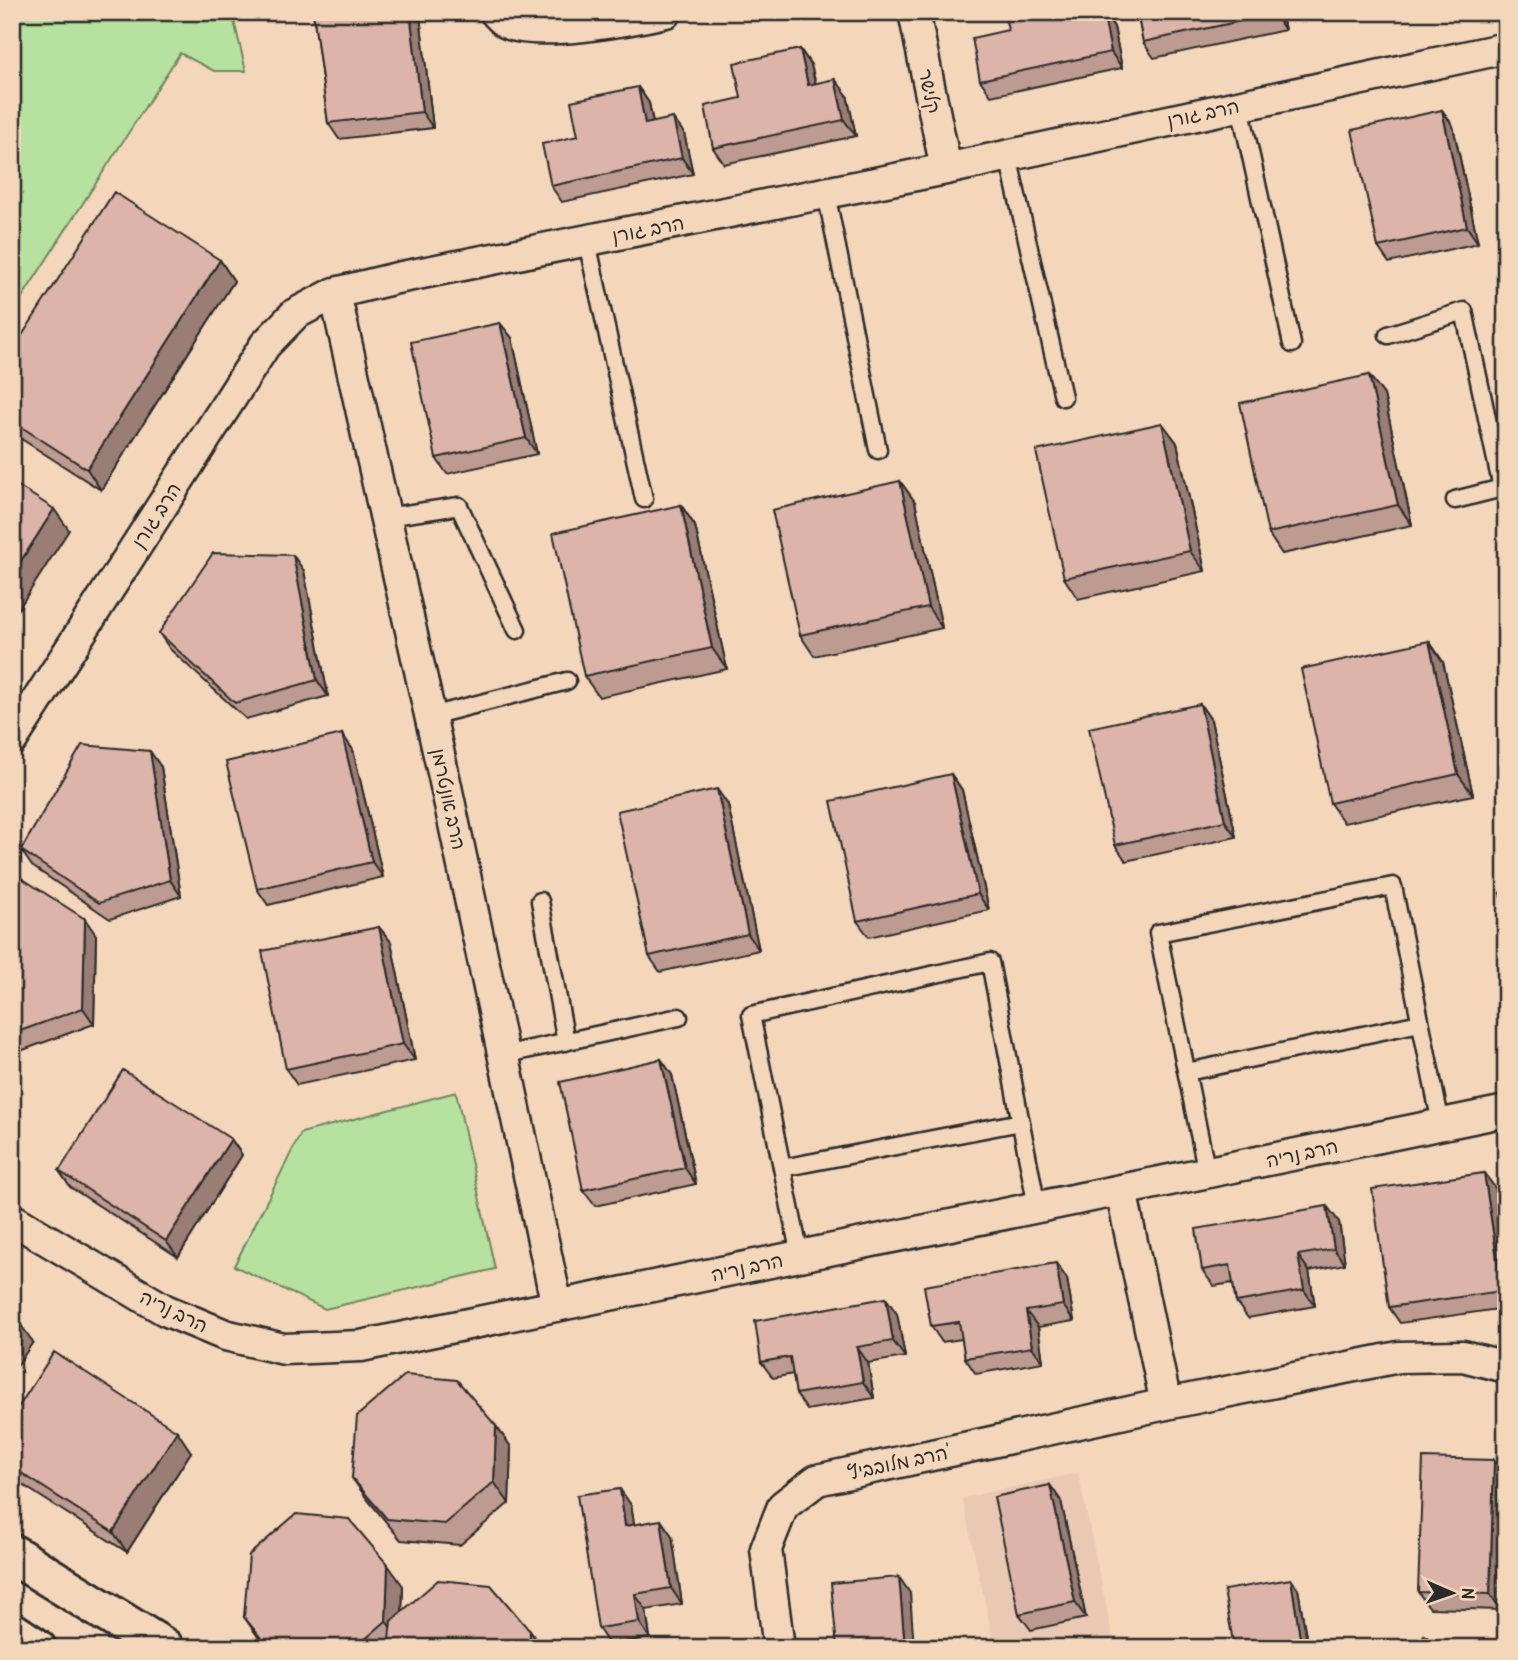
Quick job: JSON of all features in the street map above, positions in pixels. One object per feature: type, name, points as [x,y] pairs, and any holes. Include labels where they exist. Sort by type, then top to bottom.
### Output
[{"type":"main road","points":[[12,1553],[164,1648]]},
{"type":"main road","points":[[12,1632],[36,1648]]},
{"type":"street","points":[[495,12],[506,23],[547,29],[666,12]]},
{"type":"street","name":"קלישר","points":[[914,12],[946,169]]},
{"type":"street","name":"הרב גורן","points":[[12,740],[265,345],[295,314],[335,293],[397,278],[946,169],[1506,48]]},
{"type":"street","name":"הרב אונטרמן","points":[[335,293],[431,716],[557,1306]]},
{"type":"street","name":"הרב נריה","points":[[12,1219],[165,1310],[225,1335],[284,1349],[361,1346],[1506,1111]]},
{"type":"street","points":[[1121,1190],[1166,1404]]},
{"type":"street","name":"הרב מלובביץ'","points":[[779,1648],[766,1549],[783,1506],[817,1479],[1399,1357],[1464,1356],[1506,1367]]},
{"type":"lane","points":[[1240,106],[1292,344]]},
{"type":"lane","points":[[1008,156],[1063,397]]},
{"type":"lane","points":[[826,193],[878,450]]},
{"type":"lane","points":[[587,242],[644,499]]},
{"type":"lane","points":[[1388,335],[1464,312],[1504,488],[1455,500]]},
{"type":"lane","points":[[386,517],[459,506],[517,630]]},
{"type":"lane","points":[[431,716],[567,681]]},
{"type":"lane","points":[[1206,1172],[1158,933],[1393,886],[1441,1124]]},
{"type":"lane","points":[[540,901],[566,1042]]},
{"type":"lane","points":[[800,1256],[751,1015],[990,962],[1037,1207]]},
{"type":"lane","points":[[503,1055],[679,1017]]},
{"type":"lane","points":[[1187,1072],[1420,1023]]},
{"type":"lane","points":[[782,1168],[1021,1122]]},
{"type":"shaded area","points":[[1078,1473],[1115,1648],[995,1648],[962,1498]]},
{"type":"green space","points":[[12,12],[232,12],[246,71],[214,71],[180,53],[12,313]]},
{"type":"green space","points":[[456,1092],[495,1269],[325,1309],[234,1266],[301,1133]]},
{"type":"building","points":[[313,12],[410,12],[422,112],[328,123]]},
{"type":"building","points":[[1004,12],[1074,12],[1075,17],[1103,12],[1111,52],[980,80],[972,38],[1008,30]]},
{"type":"building","points":[[1137,12],[1273,12],[1274,14],[1143,42]]},
{"type":"building","points":[[800,49],[808,85],[835,79],[844,120],[713,148],[705,106],[741,98],[734,63]]},
{"type":"building","points":[[638,87],[645,124],[673,118],[682,158],[551,186],[542,144],[578,136],[571,101]]},
{"type":"building","points":[[1442,110],[1467,227],[1378,247],[1352,130]]},
{"type":"building","points":[[114,192],[220,260],[87,469],[12,421],[12,351]]},
{"type":"building","points":[[500,323],[526,438],[436,458],[411,342]]},
{"type":"building","points":[[1369,375],[1398,505],[1268,533],[1240,403]]},
{"type":"building","points":[[1162,423],[1190,551],[1064,578],[1036,451]]},
{"type":"building","points":[[900,481],[928,607],[800,635],[772,510]]},
{"type":"building","points":[[12,482],[54,509],[12,575]]},
{"type":"building","points":[[681,505],[712,648],[584,676],[553,533]]},
{"type":"building","points":[[213,553],[293,555],[317,680],[235,703],[159,633]]},
{"type":"building","points":[[1429,641],[1458,774],[1330,803],[1301,669]]},
{"type":"building","points":[[1200,704],[1225,821],[1115,845],[1089,728]]},
{"type":"building","points":[[342,734],[372,862],[257,889],[226,762]]},
{"type":"building","points":[[82,745],[150,751],[170,880],[99,903],[21,850]]},
{"type":"building","points":[[951,774],[978,894],[857,921],[831,801]]},
{"type":"building","points":[[717,789],[748,934],[649,956],[617,811]]},
{"type":"building","points":[[12,872],[85,919],[83,1008],[12,1034]]},
{"type":"building","points":[[1506,891],[1506,919],[1500,893]]},
{"type":"building","points":[[379,927],[403,1044],[286,1069],[262,951]]},
{"type":"building","points":[[661,1059],[685,1168],[583,1190],[560,1082]]},
{"type":"building","points":[[123,1070],[231,1139],[166,1241],[59,1171]]},
{"type":"building","points":[[1484,1173],[1502,1291],[1389,1307],[1372,1189]]},
{"type":"building","points":[[1327,1206],[1334,1249],[1298,1255],[1304,1290],[1236,1302],[1230,1265],[1202,1270],[1196,1229]]},
{"type":"building","points":[[1056,1263],[1063,1305],[1026,1311],[1032,1347],[965,1358],[959,1322],[931,1326],[924,1286]]},
{"type":"building","points":[[886,1298],[893,1341],[857,1347],[863,1382],[796,1394],[790,1357],[761,1362],[755,1321]]},
{"type":"building","points":[[12,1318],[18,1321],[12,1331]]},
{"type":"building","points":[[54,1352],[177,1431],[113,1532],[12,1467],[12,1417]]},
{"type":"building","points":[[405,1375],[457,1380],[496,1426],[494,1482],[445,1524],[387,1519],[352,1478],[357,1416]]},
{"type":"building","points":[[1423,1458],[1494,1460],[1490,1594],[1418,1592]]},
{"type":"building","points":[[1050,1485],[1075,1602],[1019,1614],[994,1497]]},
{"type":"building","points":[[620,1489],[625,1526],[661,1520],[671,1588],[635,1594],[639,1622],[598,1628],[577,1495]]},
{"type":"building","points":[[296,1514],[349,1519],[388,1565],[386,1621],[355,1648],[269,1648],[244,1617],[249,1555]]},
{"type":"building","points":[[899,1577],[905,1648],[837,1648],[831,1583]]},
{"type":"building","points":[[1291,1579],[1300,1638],[1234,1648],[1224,1590]]},
{"type":"building","points":[[438,1580],[491,1585],[530,1631],[529,1648],[388,1648],[391,1621]]},
{"type":"building","points":[[1424,1635],[1442,1648],[1415,1648]]}]
